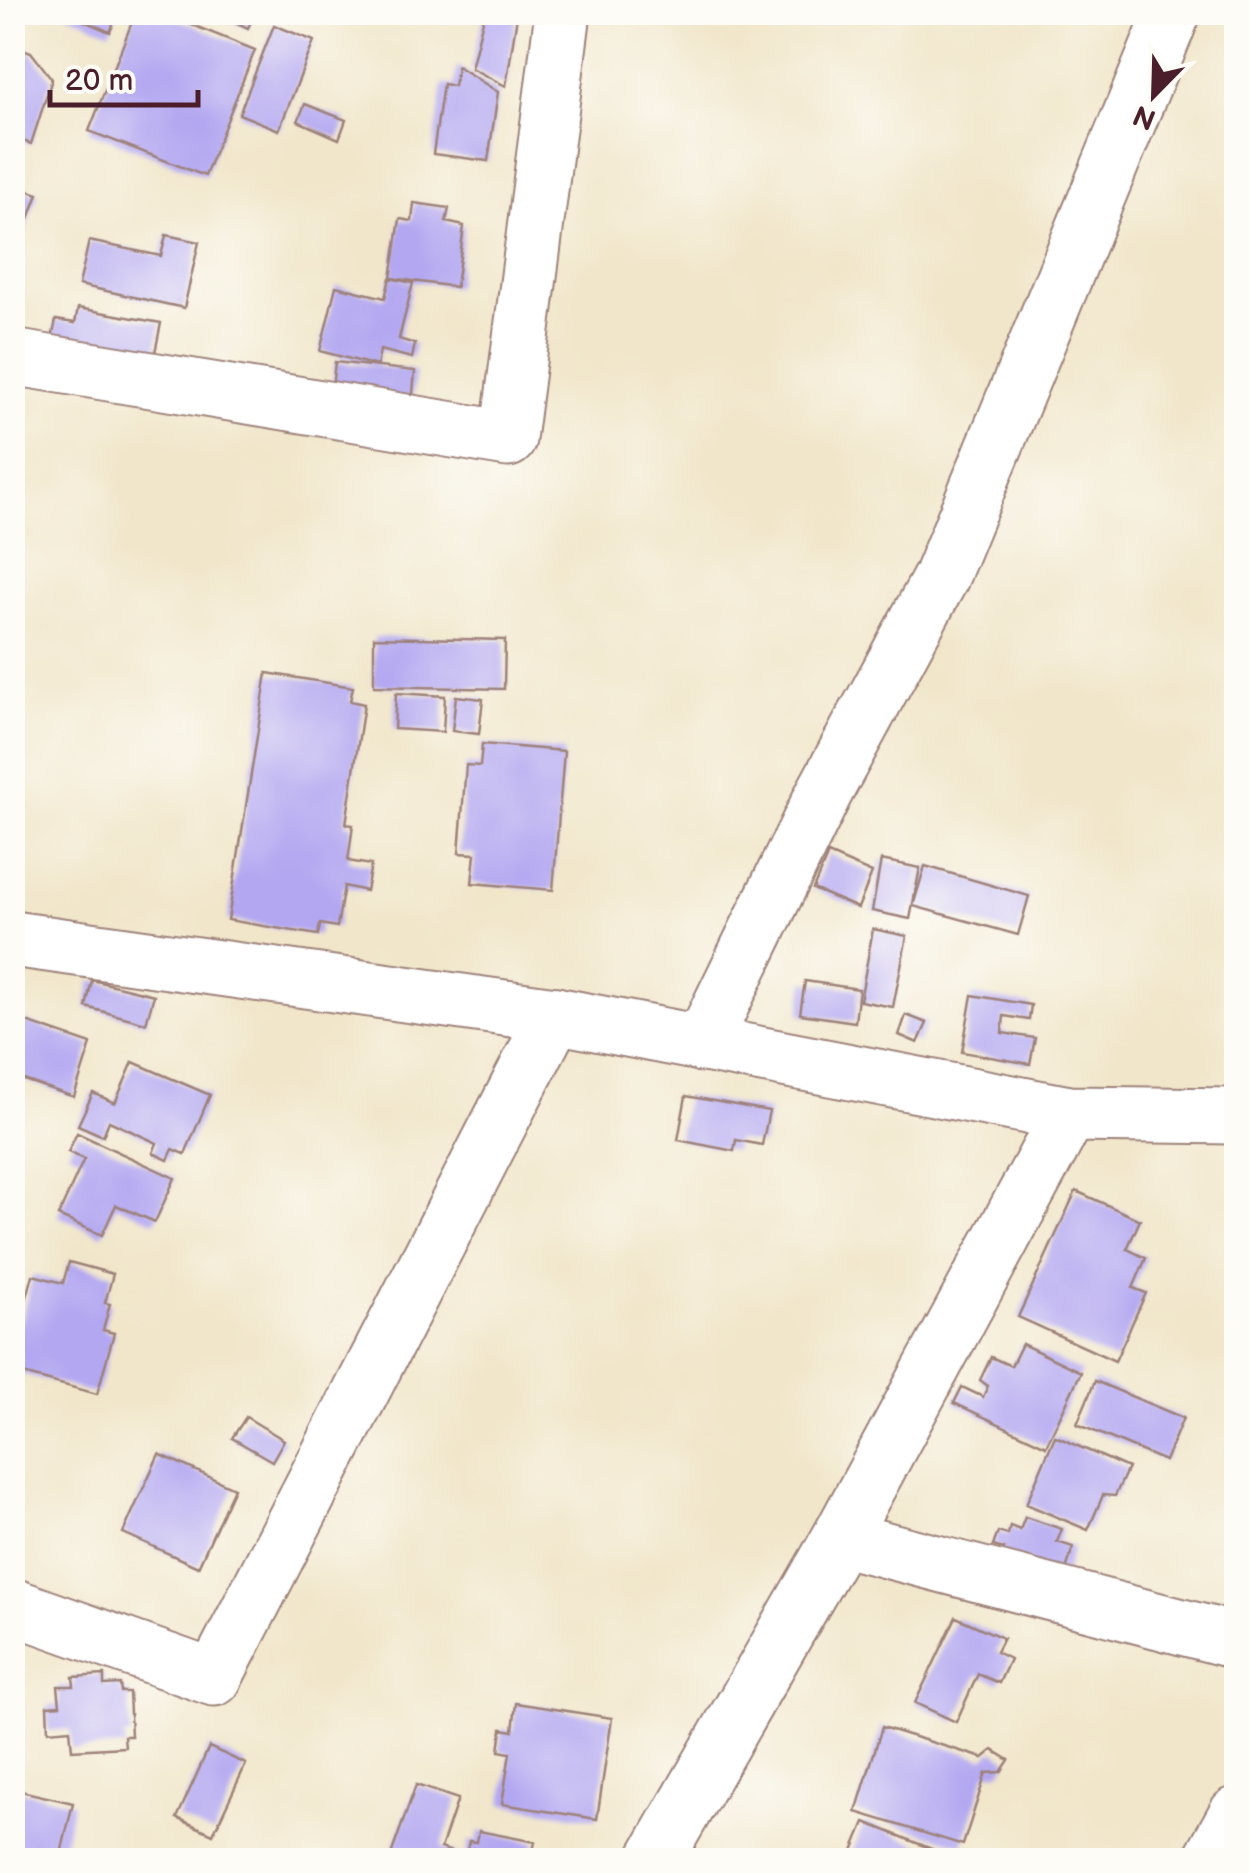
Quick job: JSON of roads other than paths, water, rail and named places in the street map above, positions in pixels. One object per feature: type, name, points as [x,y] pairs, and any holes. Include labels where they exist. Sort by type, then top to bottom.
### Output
[{"type":"street","points":[[12,357],[508,439],[563,12]]},
{"type":"street","points":[[702,1044],[824,792],[941,578],[1172,12]]},
{"type":"street","points":[[12,940],[555,1015],[1069,1114],[1236,1116]]},
{"type":"street","points":[[12,1606],[214,1678],[555,1015]]},
{"type":"street","points":[[654,1860],[840,1538],[1069,1114]]},
{"type":"street","points":[[840,1538],[1236,1641]]},
{"type":"street","points":[[1211,1860],[1236,1816]]}]
